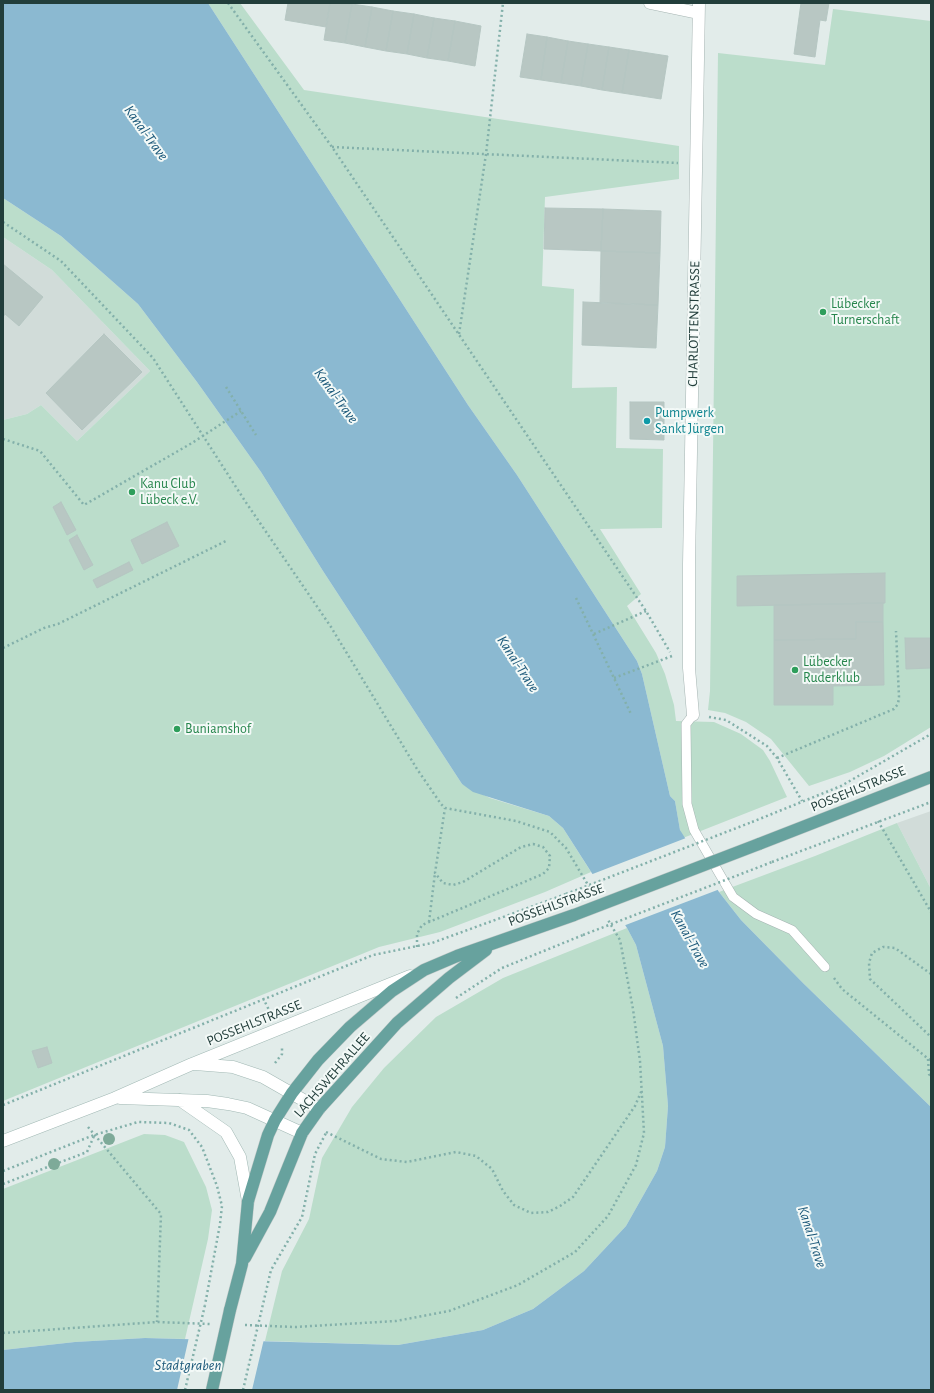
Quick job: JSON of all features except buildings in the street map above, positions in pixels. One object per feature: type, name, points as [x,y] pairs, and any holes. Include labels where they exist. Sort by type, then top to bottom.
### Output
[{"type":"main road","points":[[650,3],[699,8]]},
{"type":"main road","name":"CHARLOTTENSTRASSE","points":[[693,715],[689,668],[689,564],[699,8]]},
{"type":"main road","name":"POSSEHLSTRASSE","points":[[3,1141],[115,1098],[192,1064],[457,956],[574,915],[931,777]]},
{"type":"main road","name":"LACHSWEHRALLEE","points":[[242,1264],[270,1212],[302,1133],[319,1110],[397,1023],[449,978],[494,944]]},
{"type":"main road","name":"LACHSWEHRALLEE","points":[[212,1390],[242,1264],[248,1201],[268,1135],[275,1120],[292,1094],[318,1060],[350,1027],[392,991],[424,970]]},
{"type":"main road","name":"POSSEHLSTRASSE","points":[[192,1064],[233,1067],[263,1077],[319,1110]]},
{"type":"main road","points":[[115,1098],[214,1102],[247,1108],[302,1133]]},
{"type":"main road","points":[[180,1100],[226,1132],[240,1157],[248,1201]]},
{"type":"lane","points":[[693,715],[686,724],[687,804],[694,830],[733,897],[756,914],[792,930],[825,967]]},
{"type":"path","points":[[228,3],[332,148],[646,611],[673,656],[614,678]]},
{"type":"path","points":[[459,335],[486,154],[503,3]]},
{"type":"path","points":[[332,148],[696,164]]},
{"type":"path","points":[[3,222],[62,261],[153,358],[245,501],[331,627],[417,769],[445,808],[429,922]]},
{"type":"path","points":[[226,387],[256,435]]},
{"type":"path","points":[[3,439],[40,452],[84,505],[241,411]]},
{"type":"path","points":[[3,648],[44,628],[58,624],[228,540]]},
{"type":"path","points":[[576,598],[631,714]]},
{"type":"path","points":[[594,634],[646,611]]},
{"type":"path","points":[[777,758],[894,709],[898,704],[899,697],[896,631]]},
{"type":"path","points":[[693,715],[726,720],[767,746],[777,758],[802,801]]},
{"type":"path","points":[[3,1105],[373,955],[432,943],[566,894],[752,822],[841,786],[931,734]]},
{"type":"path","points":[[452,1000],[502,968],[772,862],[931,802]]},
{"type":"path","points":[[878,821],[931,912]]},
{"type":"path","points":[[417,947],[417,934],[422,925],[543,874],[550,868],[550,856],[543,847],[532,844],[521,848],[463,882],[453,885],[443,883],[435,873]]},
{"type":"path","points":[[931,974],[895,948],[883,947],[872,953],[869,963],[870,978],[931,1037]]},
{"type":"path","points":[[842,988],[930,1060],[929,1074],[931,1077]]},
{"type":"path","points":[[243,1390],[271,1270],[302,1217],[315,1154],[326,1132],[381,1159],[407,1162],[456,1152],[476,1156],[492,1169],[503,1191],[514,1205],[531,1213],[548,1212],[573,1197],[636,1106],[642,1089],[644,1133],[636,1165],[608,1216],[575,1252],[518,1285],[449,1311],[396,1321],[295,1327]]},
{"type":"path","points":[[3,1171],[94,1135],[138,1122],[169,1123],[189,1130],[202,1147],[217,1186],[222,1206],[220,1230],[205,1305],[185,1390]]},
{"type":"path","points":[[3,1184],[87,1152],[94,1135]]},
{"type":"path","points":[[3,1333],[157,1322],[161,1214],[94,1135]]},
{"type":"shaded area","points":[[3,237],[52,270],[150,371],[77,441],[41,405],[27,414],[3,420]]},
{"type":"shaded area","points":[[931,811],[931,889],[897,823]]},
{"type":"green space","points":[[208,3],[240,3],[304,90],[679,146],[679,179],[545,197],[542,286],[574,289],[572,388],[617,387],[616,448],[663,449],[662,528],[600,529],[641,594],[627,606],[656,653],[665,674],[674,705],[676,721],[714,722],[741,734],[763,750],[770,761],[787,797],[683,838],[680,830],[675,801],[670,796],[642,674],[637,661],[517,475],[468,405]]},
{"type":"green space","name":"Lübecker Turnerschaft","points":[[833,9],[931,21],[931,727],[884,756],[850,772],[809,786],[771,739],[746,722],[725,713],[708,710],[710,691],[718,53],[825,65]]},
{"type":"green space","points":[[3,198],[61,236],[138,304],[197,382],[261,472],[323,571],[462,784],[490,798],[549,816],[563,828],[591,872],[545,892],[440,932],[379,947],[3,1101],[3,420],[27,414],[41,405],[77,441],[150,371],[52,270],[3,237]]},
{"type":"green space","points":[[897,823],[931,889],[931,1107],[804,984],[741,920],[719,892]]},
{"type":"green space","points":[[627,928],[636,945],[663,1046],[668,1106],[665,1147],[657,1171],[626,1226],[584,1271],[533,1309],[483,1330],[398,1345],[265,1341],[282,1271],[309,1219],[322,1158],[352,1107],[384,1068],[436,1017],[503,978]]},
{"type":"green space","points":[[144,1134],[165,1135],[184,1142],[206,1187],[212,1210],[208,1239],[185,1339],[144,1338],[75,1342],[3,1350],[3,1189]]},
{"type":"water","points":[[3,3],[208,3],[468,405],[517,475],[637,661],[642,674],[670,796],[675,801],[680,830],[719,892],[741,920],[804,984],[931,1107],[931,1390],[3,1390],[3,1350],[75,1342],[145,1338],[398,1345],[483,1330],[533,1309],[584,1271],[626,1226],[657,1171],[665,1147],[668,1106],[663,1046],[636,945],[627,928],[563,828],[549,816],[473,792],[462,784],[323,571],[261,472],[197,382],[138,304],[61,236],[3,198]]},
{"type":"pier","points":[[686,838],[720,889],[623,926],[590,875]]},
{"type":"pier","points":[[189,1337],[264,1339],[252,1390],[177,1390]]},
{"type":"place","name":"Lübecker Turnerschaft","points":[[823,312]]},
{"type":"place","name":"Pumpwerk Sankt Jürgen","points":[[647,421]]},
{"type":"place","name":"Kanu Club Lübeck e.V.","points":[[132,492]]},
{"type":"place","name":"Lübecker Ruderklub","points":[[795,670]]},
{"type":"place","name":"Buniamshof","points":[[177,729]]},
{"type":"water label","name":"Kanal-Trave","points":[[146,133]]},
{"type":"water label","name":"Kanal-Trave","points":[[336,396]]},
{"type":"water label","name":"Kanal-Trave","points":[[518,664]]},
{"type":"water label","name":"Kanal-Trave","points":[[690,939]]},
{"type":"water label","name":"Kanal-Trave","points":[[812,1237]]},
{"type":"water label","name":"Stadtgraben","points":[[188,1365]]}]
